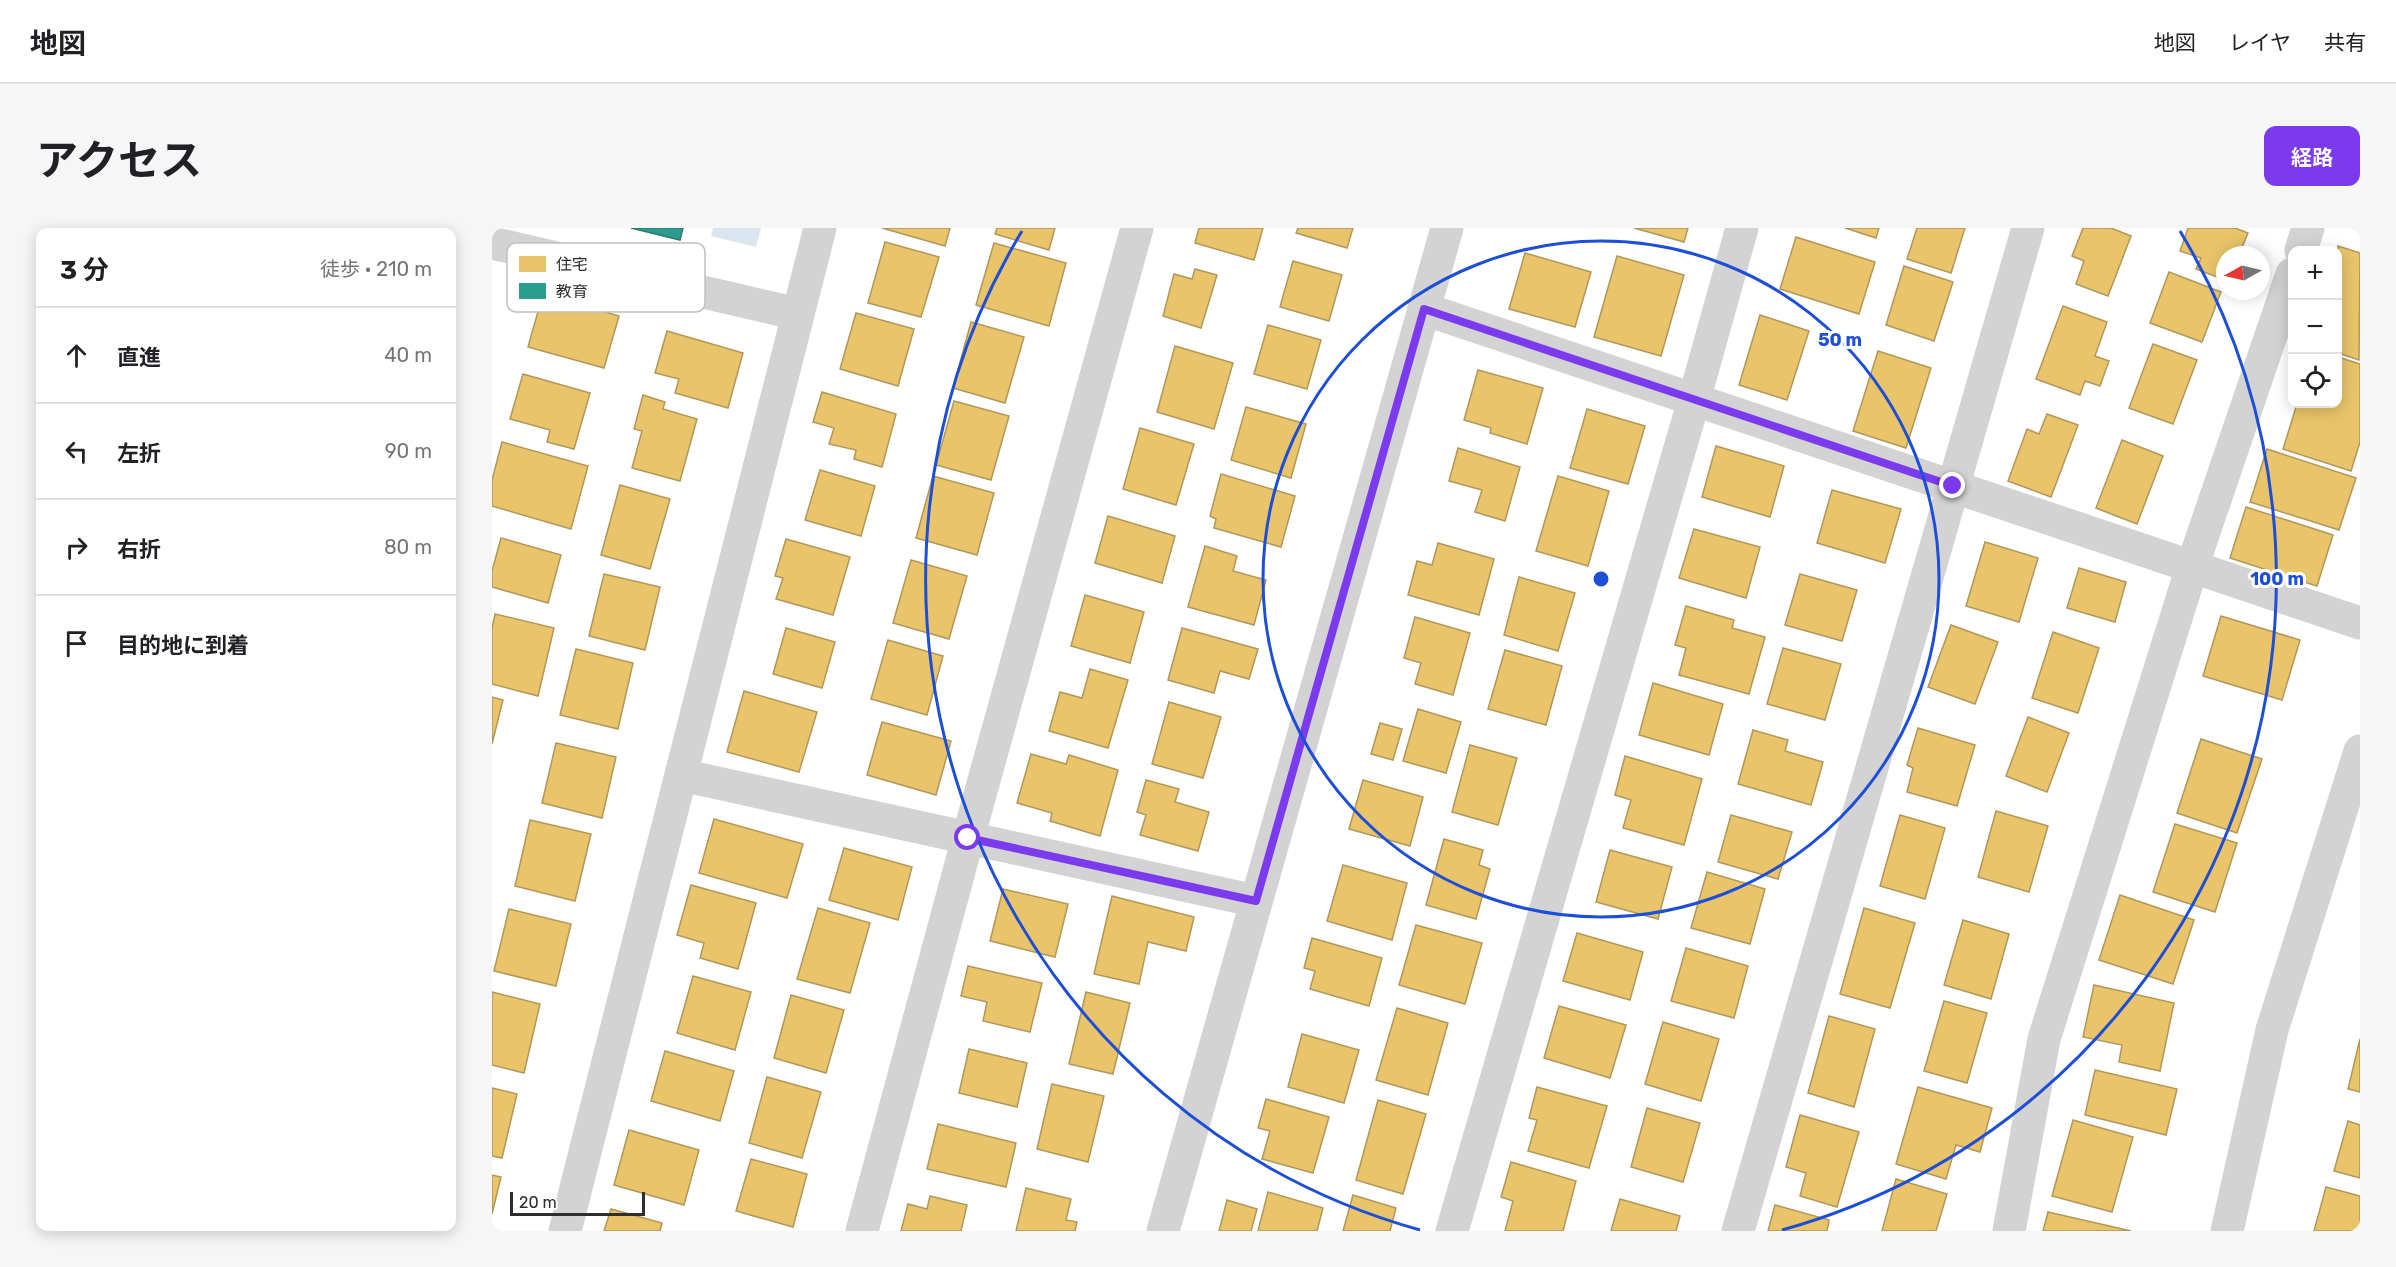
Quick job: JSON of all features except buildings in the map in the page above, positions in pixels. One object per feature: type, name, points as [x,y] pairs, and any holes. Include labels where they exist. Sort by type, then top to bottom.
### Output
[{"type":"street","points":[[565,1231],[820,228]]},
{"type":"street","points":[[862,1231],[1137,228]]},
{"type":"street","points":[[1163,1231],[1447,228]]},
{"type":"street","points":[[1452,1231],[1742,228]]},
{"type":"street","points":[[1738,1231],[2028,228]]},
{"type":"street","points":[[2302,246],[2308,228]]},
{"type":"street","points":[[2009,1231],[2044,1039],[2192,567],[2288,286]]},
{"type":"street","points":[[705,295],[798,314]]},
{"type":"street","points":[[1424,309],[2360,623]]},
{"type":"street","points":[[2227,1231],[2272,1030],[2360,752]]},
{"type":"street","points":[[681,775],[1256,901]]},
{"type":"shaded area","points":[[713,228],[761,228],[756,247],[711,236]]},
{"type":"route","points":[[968,838],[1256,901],[1424,309],[1953,486]]}]
